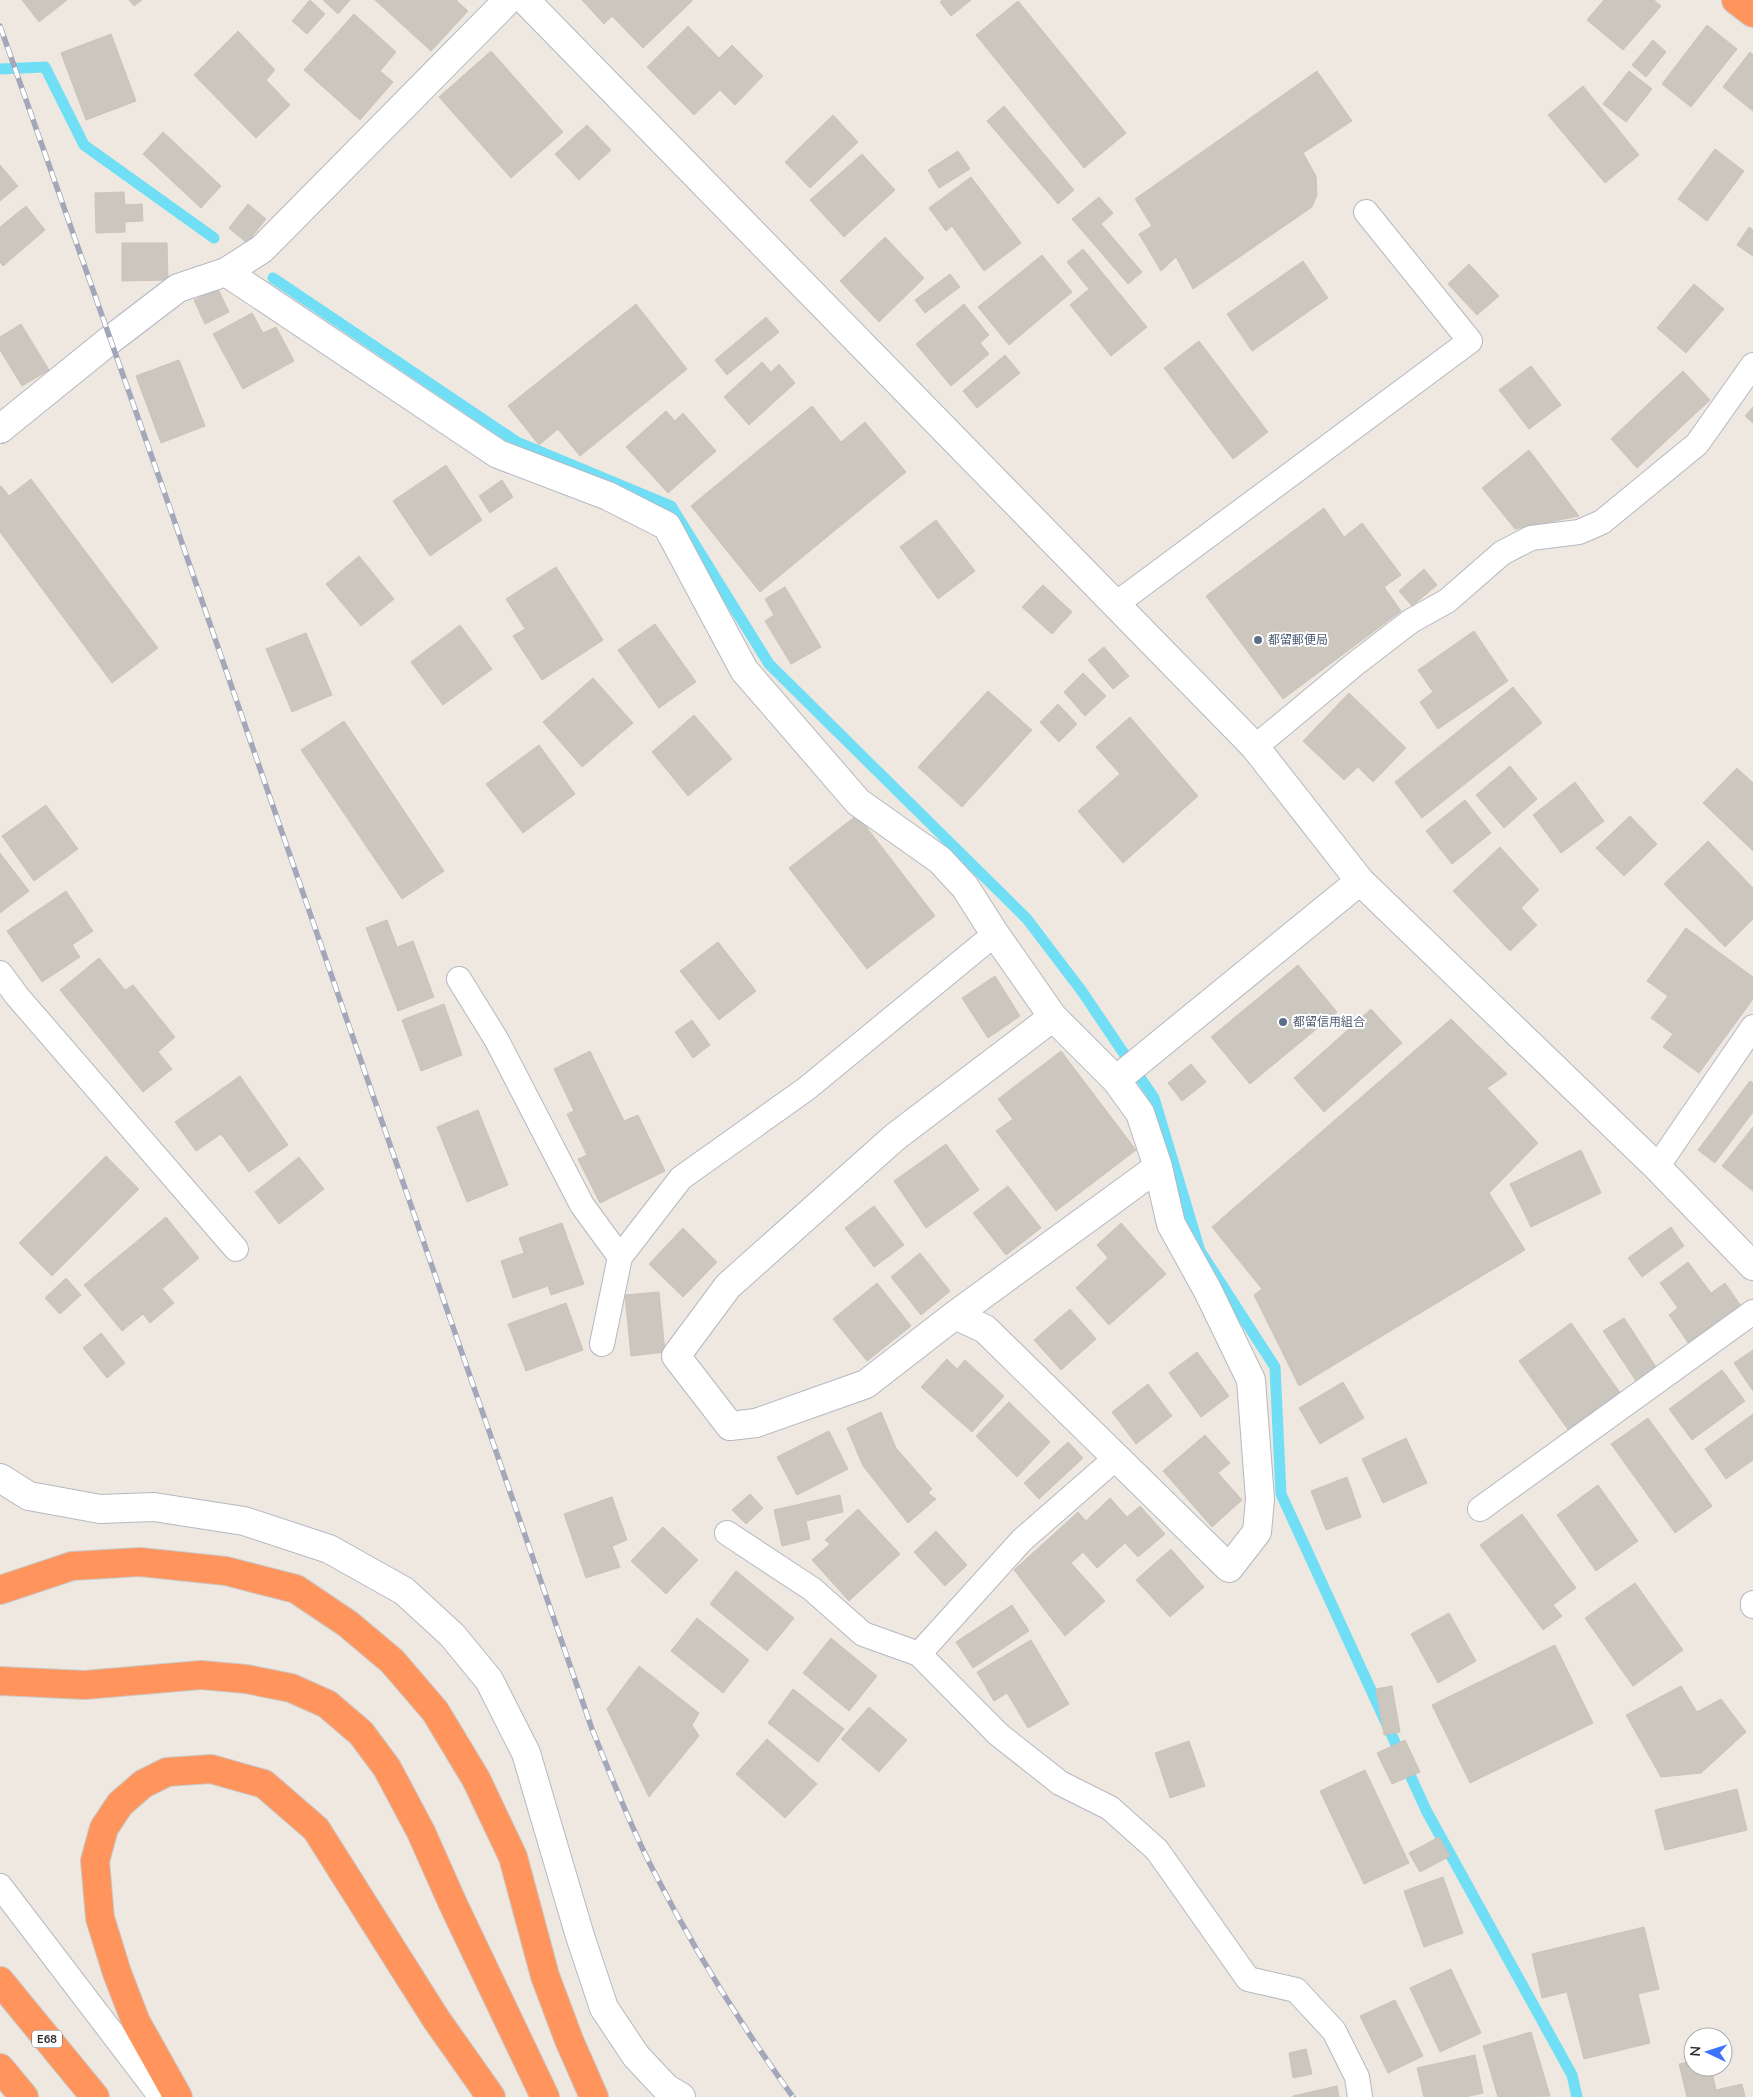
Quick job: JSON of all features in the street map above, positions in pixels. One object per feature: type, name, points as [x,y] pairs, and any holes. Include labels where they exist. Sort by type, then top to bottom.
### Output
[{"type":"highway","points":[[1736,0],[1753,13]]},
{"type":"highway","points":[[0,1590],[72,1566],[140,1562],[226,1571],[296,1589],[348,1624],[392,1661],[435,1711],[476,1779],[509,1849],[545,1976],[568,2040],[594,2097]]},
{"type":"highway","points":[[0,1680],[85,1685],[201,1675],[246,1679],[291,1688],[327,1704],[360,1733],[387,1768],[421,1832],[453,1904],[545,2097]]},
{"type":"highway","points":[[178,2097],[136,2022],[118,1973],[100,1918],[95,1860],[104,1828],[120,1804],[143,1784],[167,1772],[211,1769],[264,1784],[316,1829],[436,2019],[491,2097]]},
{"type":"highway","name":"E68","points":[[0,1981],[95,2097]]},
{"type":"highway","points":[[0,2068],[24,2097]]},
{"type":"street","points":[[0,429],[178,288],[226,272],[262,249],[508,0]]},
{"type":"street","points":[[525,0],[1255,746],[1360,881],[1658,1168],[1753,1266]]},
{"type":"street","points":[[226,272],[498,454],[608,496],[667,526],[744,670],[858,802],[940,860],[965,887],[995,934],[1053,1017],[1116,1080],[1140,1113],[1158,1167],[1171,1224],[1208,1291],[1251,1380],[1260,1498],[1257,1532],[1229,1568],[985,1329],[955,1315]]},
{"type":"street","points":[[1116,1080],[1360,881]]},
{"type":"street","points":[[1053,1017],[895,1137],[728,1286],[676,1356],[730,1426],[756,1422],[866,1384],[955,1315],[1158,1167]]},
{"type":"street","points":[[0,1478],[29,1496],[100,1509],[154,1507],[244,1521],[329,1549],[404,1591],[411,1597],[452,1635],[489,1680],[526,1753],[580,1936],[604,2008],[636,2056],[666,2088],[681,2097]]},
{"type":"lane","points":[[1116,604],[1470,340],[1366,212]]},
{"type":"lane","points":[[1255,746],[1403,627],[1447,601],[1502,553],[1532,538],[1578,532],[1602,522],[1697,444],[1753,365]]},
{"type":"lane","points":[[602,1344],[620,1257],[681,1178],[806,1089],[995,934]]},
{"type":"lane","points":[[0,973],[17,996],[236,1249]]},
{"type":"lane","points":[[459,979],[496,1039],[582,1204],[620,1257]]},
{"type":"lane","points":[[1658,1168],[1753,1027]]},
{"type":"lane","points":[[1480,1509],[1753,1312]]},
{"type":"lane","points":[[919,1654],[1022,1540],[1116,1458]]},
{"type":"lane","points":[[727,1533],[812,1589],[863,1634],[919,1654],[998,1734],[1060,1783],[1110,1808],[1156,1850],[1248,1979],[1296,1990],[1334,2031],[1357,2077],[1360,2097]]},
{"type":"lane","points":[[0,1886],[161,2097]]},
{"type":"building","points":[[22,0],[67,0],[39,22]]},
{"type":"building","points":[[129,0],[142,0],[134,6]]},
{"type":"building","points":[[310,0],[325,14],[307,34],[292,21]]},
{"type":"building","points":[[323,0],[350,0],[338,14]]},
{"type":"building","points":[[375,0],[456,0],[468,11],[431,51]]},
{"type":"building","points":[[582,0],[692,1],[643,48],[612,16],[604,24]]},
{"type":"building","points":[[942,0],[971,0],[951,16],[940,2]]},
{"type":"building","points":[[1604,0],[1654,0],[1661,6],[1623,50],[1587,20]]},
{"type":"building","points":[[1018,1],[1126,133],[1084,168],[976,35]]},
{"type":"building","points":[[354,14],[396,52],[380,71],[393,82],[360,120],[304,70]]},
{"type":"building","points":[[1707,25],[1737,49],[1691,107],[1662,84]]},
{"type":"building","points":[[688,26],[719,58],[732,45],[763,76],[735,105],[720,90],[694,115],[647,67]]},
{"type":"building","points":[[238,31],[275,70],[266,80],[290,105],[256,138],[194,75]]},
{"type":"building","points":[[111,34],[136,101],[86,120],[61,53]]},
{"type":"building","points":[[1653,40],[1666,52],[1646,77],[1632,65]]},
{"type":"building","points":[[491,51],[563,132],[511,178],[439,97]]},
{"type":"building","points":[[1750,52],[1753,55],[1753,111],[1723,87]]},
{"type":"building","points":[[1317,71],[1352,121],[1303,153],[1316,176],[1317,195],[1312,207],[1193,289],[1176,257],[1161,271],[1139,234],[1152,226],[1135,199]]},
{"type":"building","points":[[1629,71],[1652,89],[1626,122],[1603,104]]},
{"type":"building","points":[[1583,86],[1639,155],[1605,183],[1548,115]]},
{"type":"building","points":[[1004,106],[1074,190],[1058,204],[987,121]]},
{"type":"building","points":[[833,115],[858,142],[810,188],[785,162]]},
{"type":"building","points":[[587,125],[611,150],[579,180],[555,154]]},
{"type":"building","points":[[163,132],[221,186],[201,208],[143,154]]},
{"type":"building","points":[[1715,149],[1744,171],[1707,221],[1678,199]]},
{"type":"building","points":[[958,151],[970,169],[939,188],[928,170]]},
{"type":"building","points":[[862,154],[895,190],[844,237],[810,200]]},
{"type":"building","points":[[0,165],[18,186],[0,201]]},
{"type":"building","points":[[971,177],[1021,243],[984,271],[952,226],[946,231],[929,208]]},
{"type":"building","points":[[124,192],[125,205],[142,204],[143,221],[125,222],[125,232],[96,233],[95,193]]},
{"type":"building","points":[[1099,197],[1113,213],[1101,224],[1142,272],[1128,284],[1072,219]]},
{"type":"building","points":[[248,204],[266,219],[247,243],[229,228]]},
{"type":"building","points":[[26,206],[45,230],[3,266],[0,262],[0,227]]},
{"type":"building","points":[[1749,227],[1753,230],[1753,256],[1737,245]]},
{"type":"building","points":[[885,237],[924,278],[879,322],[840,281]]},
{"type":"building","points":[[122,243],[167,243],[168,280],[122,281]]},
{"type":"building","points":[[1083,249],[1147,327],[1111,356],[1070,305],[1089,289],[1067,262]]},
{"type":"building","points":[[1042,255],[1072,292],[1009,345],[978,307]]},
{"type":"building","points":[[1303,261],[1328,298],[1252,351],[1227,314]]},
{"type":"building","points":[[1469,264],[1499,296],[1477,315],[1448,284]]},
{"type":"building","points":[[950,274],[960,287],[925,313],[915,300]]},
{"type":"building","points":[[1694,284],[1724,309],[1686,353],[1657,328]]},
{"type":"building","points":[[218,289],[229,312],[205,324],[194,300]]},
{"type":"building","points":[[636,304],[687,369],[580,456],[558,429],[539,445],[508,406]]},
{"type":"building","points":[[964,304],[989,335],[980,343],[989,354],[951,386],[916,344]]},
{"type":"building","points":[[252,313],[263,333],[276,327],[294,361],[243,389],[213,334]]},
{"type":"building","points":[[766,317],[779,332],[727,375],[715,360]]},
{"type":"building","points":[[21,324],[49,370],[22,386],[0,350],[0,337]]},
{"type":"building","points":[[1199,341],[1268,432],[1233,459],[1164,368]]},
{"type":"building","points":[[1005,355],[1020,373],[977,408],[963,391]]},
{"type":"building","points":[[179,360],[205,426],[161,443],[136,376]]},
{"type":"building","points":[[762,362],[771,372],[779,364],[795,383],[749,425],[724,397]]},
{"type":"building","points":[[1531,366],[1561,405],[1529,429],[1499,390]]},
{"type":"building","points":[[1683,371],[1710,400],[1637,468],[1611,439]]},
{"type":"building","points":[[812,406],[841,442],[865,422],[906,472],[760,592],[691,506]]},
{"type":"building","points":[[1753,407],[1753,423],[1745,416]]},
{"type":"building","points":[[666,411],[675,421],[683,413],[716,451],[668,493],[626,447]]},
{"type":"building","points":[[1529,450],[1579,516],[1515,529],[1482,488]]},
{"type":"building","points":[[446,465],[482,520],[430,556],[393,501]]},
{"type":"building","points":[[31,479],[158,648],[112,683],[0,532],[1,486],[9,496]]},
{"type":"building","points":[[502,480],[513,497],[490,513],[479,496]]},
{"type":"building","points":[[1324,508],[1344,537],[1362,523],[1401,575],[1384,587],[1401,611],[1283,699],[1206,596]]},
{"type":"building","points":[[936,520],[975,571],[938,599],[900,547]]},
{"type":"building","points":[[359,556],[394,599],[361,626],[326,584]]},
{"type":"building","points":[[556,567],[603,640],[542,680],[513,636],[525,629],[506,599]]},
{"type":"building","points":[[1424,569],[1437,585],[1412,606],[1399,591]]},
{"type":"building","points":[[1043,585],[1072,612],[1052,634],[1022,607]]},
{"type":"building","points":[[785,587],[821,647],[791,664],[765,621],[774,615],[765,599]]},
{"type":"building","points":[[655,624],[696,682],[659,708],[618,650]]},
{"type":"building","points":[[460,625],[492,669],[443,705],[411,662]]},
{"type":"building","points":[[1474,631],[1508,681],[1438,729],[1420,702],[1433,692],[1418,670]]},
{"type":"building","points":[[306,633],[332,695],[292,712],[266,649]]},
{"type":"building","points":[[1104,647],[1129,676],[1113,689],[1088,660]]},
{"type":"building","points":[[1083,673],[1106,696],[1085,716],[1064,692]]},
{"type":"building","points":[[593,678],[633,723],[582,767],[543,722]]},
{"type":"building","points":[[1513,687],[1542,723],[1422,818],[1395,782]]},
{"type":"building","points":[[988,691],[1032,730],[962,807],[918,767]]},
{"type":"building","points":[[1349,693],[1406,748],[1373,782],[1358,767],[1344,780],[1303,741]]},
{"type":"building","points":[[1058,704],[1077,724],[1059,742],[1040,722]]},
{"type":"building","points":[[694,715],[732,759],[688,796],[652,752]]},
{"type":"building","points":[[1130,717],[1198,796],[1123,863],[1078,811],[1120,774],[1096,747]]},
{"type":"building","points":[[344,721],[444,871],[402,899],[301,750]]},
{"type":"building","points":[[539,745],[575,794],[523,833],[486,784]]},
{"type":"building","points":[[1510,766],[1537,799],[1504,828],[1476,795]]},
{"type":"building","points":[[1737,768],[1753,783],[1753,851],[1703,803]]},
{"type":"building","points":[[1575,782],[1604,821],[1561,853],[1533,815]]},
{"type":"building","points":[[1465,800],[1491,833],[1452,864],[1426,831]]},
{"type":"building","points":[[46,805],[78,849],[34,881],[2,836]]},
{"type":"building","points":[[857,815],[935,916],[867,969],[789,868]]},
{"type":"building","points":[[1630,816],[1657,844],[1624,876],[1596,848]]},
{"type":"building","points":[[1708,841],[1753,888],[1753,919],[1725,947],[1664,884]]},
{"type":"building","points":[[1500,847],[1539,890],[1521,908],[1537,925],[1510,951],[1453,891]]},
{"type":"building","points":[[0,853],[29,891],[0,913]]},
{"type":"building","points":[[66,891],[93,931],[72,945],[80,957],[42,982],[7,931]]},
{"type":"building","points":[[387,920],[397,947],[413,941],[434,997],[398,1011],[366,928]]},
{"type":"building","points":[[1686,928],[1753,977],[1753,999],[1699,1073],[1663,1047],[1673,1034],[1651,1018],[1668,996],[1647,981]]},
{"type":"building","points":[[718,942],[756,991],[719,1020],[680,971]]},
{"type":"building","points":[[99,958],[125,990],[133,985],[175,1037],[158,1052],[172,1069],[143,1092],[60,990]]},
{"type":"building","points":[[1298,965],[1337,1012],[1250,1084],[1211,1037]]},
{"type":"building","points":[[995,976],[1020,1016],[988,1038],[962,998]]},
{"type":"building","points":[[444,1004],[462,1055],[421,1071],[402,1020]]},
{"type":"building","points":[[1371,1009],[1402,1043],[1324,1112],[1294,1078]]},
{"type":"building","points":[[1451,1019],[1507,1074],[1487,1088],[1538,1143],[1489,1193],[1525,1250],[1299,1386],[1254,1295],[1262,1289],[1212,1227]]},
{"type":"building","points":[[692,1020],[710,1045],[693,1058],[675,1032]]},
{"type":"building","points":[[590,1051],[624,1121],[638,1115],[665,1171],[600,1203],[578,1159],[587,1155],[567,1114],[574,1111],[554,1069]]},
{"type":"building","points":[[1061,1051],[1136,1150],[1056,1211],[996,1131],[1013,1119],[998,1099]]},
{"type":"building","points":[[1191,1064],[1206,1082],[1182,1101],[1168,1083]]},
{"type":"building","points":[[240,1076],[288,1145],[249,1172],[221,1134],[196,1151],[175,1122]]},
{"type":"building","points":[[1750,1081],[1753,1083],[1753,1112],[1715,1163],[1698,1150]]},
{"type":"building","points":[[478,1110],[508,1185],[467,1202],[437,1127]]},
{"type":"building","points":[[1753,1127],[1753,1191],[1722,1166]]},
{"type":"building","points":[[946,1144],[979,1190],[926,1228],[894,1181]]},
{"type":"building","points":[[1581,1150],[1601,1193],[1531,1227],[1510,1184]]},
{"type":"building","points":[[106,1156],[139,1189],[52,1276],[19,1243]]},
{"type":"building","points":[[299,1157],[324,1189],[279,1224],[255,1192]]},
{"type":"building","points":[[1008,1186],[1041,1228],[1006,1255],[973,1213]]},
{"type":"building","points":[[874,1206],[904,1245],[874,1267],[845,1228]]},
{"type":"building","points":[[166,1217],[199,1258],[162,1289],[174,1303],[150,1323],[143,1314],[122,1331],[84,1285]]},
{"type":"building","points":[[562,1223],[584,1284],[551,1295],[548,1286],[513,1298],[501,1261],[524,1253],[519,1238]]},
{"type":"building","points":[[1121,1223],[1166,1274],[1109,1325],[1076,1288],[1108,1258],[1097,1245]]},
{"type":"building","points":[[1671,1227],[1684,1246],[1642,1277],[1628,1258]]},
{"type":"building","points":[[683,1228],[717,1262],[683,1297],[649,1264]]},
{"type":"building","points":[[920,1253],[950,1291],[921,1315],[891,1277]]},
{"type":"building","points":[[1688,1262],[1711,1293],[1725,1283],[1741,1306],[1689,1344],[1669,1315],[1678,1308],[1660,1283]]},
{"type":"building","points":[[66,1278],[81,1295],[60,1314],[45,1298]]},
{"type":"building","points":[[877,1283],[911,1326],[867,1361],[833,1319]]},
{"type":"building","points":[[659,1292],[665,1352],[631,1356],[625,1295]]},
{"type":"building","points":[[566,1303],[583,1350],[526,1371],[508,1324]]},
{"type":"building","points":[[1070,1309],[1096,1339],[1061,1370],[1034,1340]]},
{"type":"building","points":[[1624,1318],[1656,1367],[1636,1381],[1603,1331]]},
{"type":"building","points":[[1571,1323],[1621,1394],[1569,1431],[1519,1361]]},
{"type":"building","points":[[101,1333],[125,1363],[107,1378],[83,1348]]},
{"type":"building","points":[[1753,1350],[1753,1391],[1734,1363]]},
{"type":"building","points":[[1197,1352],[1229,1396],[1201,1417],[1169,1373]]},
{"type":"building","points":[[947,1359],[957,1369],[965,1360],[1004,1396],[972,1432],[921,1387]]},
{"type":"building","points":[[1722,1370],[1745,1401],[1692,1440],[1669,1409]]},
{"type":"building","points":[[1343,1382],[1364,1418],[1320,1444],[1299,1408]]},
{"type":"building","points":[[1148,1384],[1172,1416],[1136,1444],[1112,1412]]},
{"type":"building","points":[[1009,1402],[1050,1442],[1017,1477],[976,1436]]},
{"type":"building","points":[[881,1412],[896,1448],[932,1489],[928,1493],[936,1499],[908,1523],[863,1466],[847,1428]]},
{"type":"building","points":[[1753,1414],[1753,1460],[1726,1479],[1705,1449]]},
{"type":"building","points":[[1648,1418],[1712,1506],[1675,1533],[1611,1444]]},
{"type":"building","points":[[829,1431],[848,1469],[797,1495],[777,1457]]},
{"type":"building","points":[[1205,1435],[1230,1463],[1218,1473],[1242,1500],[1212,1527],[1163,1471]]},
{"type":"building","points":[[1406,1438],[1427,1483],[1383,1503],[1362,1459]]},
{"type":"building","points":[[1068,1442],[1083,1458],[1039,1499],[1024,1483]]},
{"type":"building","points":[[1347,1477],[1361,1517],[1326,1530],[1311,1491]]},
{"type":"building","points":[[1598,1485],[1638,1541],[1596,1571],[1557,1515]]},
{"type":"building","points":[[750,1494],[763,1508],[746,1524],[732,1510]]},
{"type":"building","points":[[840,1495],[843,1512],[806,1521],[810,1539],[782,1546],[774,1510]]},
{"type":"building","points":[[612,1497],[627,1540],[612,1546],[620,1567],[586,1578],[564,1514]]},
{"type":"building","points":[[1110,1498],[1127,1517],[1140,1506],[1165,1534],[1138,1557],[1125,1543],[1097,1568],[1083,1552],[1071,1563],[1105,1601],[1065,1636],[1014,1570],[1078,1512],[1086,1521]]},
{"type":"building","points":[[858,1509],[900,1554],[849,1601],[812,1560],[830,1544],[825,1540]]},
{"type":"building","points":[[1522,1514],[1576,1588],[1553,1605],[1562,1616],[1543,1630],[1480,1545]]},
{"type":"building","points":[[663,1527],[698,1560],[666,1594],[631,1561]]},
{"type":"building","points":[[936,1531],[967,1565],[945,1586],[914,1552]]},
{"type":"building","points":[[1171,1549],[1204,1587],[1170,1617],[1136,1580]]},
{"type":"building","points":[[736,1571],[794,1618],[767,1651],[710,1604]]},
{"type":"building","points":[[1635,1583],[1683,1650],[1633,1686],[1585,1618]]},
{"type":"building","points":[[1012,1605],[1029,1631],[973,1668],[956,1642]]},
{"type":"building","points":[[1449,1613],[1476,1661],[1438,1683],[1411,1634]]},
{"type":"building","points":[[697,1618],[749,1660],[723,1693],[671,1651]]},
{"type":"building","points":[[831,1638],[877,1676],[849,1711],[803,1673]]},
{"type":"building","points":[[1031,1640],[1069,1704],[1028,1728],[1007,1693],[994,1701],[977,1672]]},
{"type":"building","points":[[1555,1645],[1593,1723],[1470,1783],[1432,1705]]},
{"type":"building","points":[[639,1666],[699,1713],[692,1725],[699,1736],[649,1797],[607,1709]]},
{"type":"building","points":[[1392,1686],[1400,1732],[1384,1735],[1376,1689]]},
{"type":"building","points":[[1681,1686],[1697,1712],[1721,1699],[1746,1732],[1701,1773],[1661,1777],[1626,1715]]},
{"type":"building","points":[[793,1689],[844,1729],[818,1762],[768,1723]]},
{"type":"building","points":[[869,1707],[907,1740],[879,1772],[841,1739]]},
{"type":"building","points":[[767,1739],[817,1784],[785,1818],[736,1774]]},
{"type":"building","points":[[1405,1740],[1420,1772],[1392,1784],[1377,1753]]},
{"type":"building","points":[[1189,1741],[1205,1786],[1170,1798],[1155,1753]]},
{"type":"building","points":[[1365,1770],[1409,1863],[1364,1884],[1320,1791]]},
{"type":"building","points":[[1737,1789],[1747,1830],[1665,1850],[1655,1810]]},
{"type":"building","points":[[1439,1837],[1450,1856],[1420,1872],[1409,1853]]},
{"type":"building","points":[[1443,1877],[1463,1933],[1424,1947],[1404,1891]]},
{"type":"building","points":[[1644,1927],[1659,1989],[1638,1994],[1650,2043],[1584,2059],[1567,1992],[1542,1998],[1532,1954]]},
{"type":"building","points":[[1451,1969],[1481,2033],[1440,2052],[1410,1988]]},
{"type":"building","points":[[1395,2000],[1423,2056],[1388,2073],[1360,2016]]},
{"type":"building","points":[[1531,2032],[1550,2096],[1498,2097],[1483,2046]]},
{"type":"building","points":[[1306,2049],[1312,2074],[1293,2078],[1289,2053]]},
{"type":"building","points":[[1475,2055],[1483,2093],[1465,2097],[1424,2097],[1417,2068]]},
{"type":"building","points":[[1683,2063],[1683,2077],[1713,2077],[1716,2090],[1742,2084],[1745,2097],[1687,2097],[1679,2064]]},
{"type":"building","points":[[1337,2086],[1339,2097],[1293,2097],[1293,2096]]},
{"type":"waterway","points":[[0,69],[45,67],[84,145],[214,238]]},
{"type":"waterway","points":[[273,278],[517,442],[671,506],[769,664],[1027,919],[1081,990],[1154,1098],[1200,1251],[1275,1367],[1281,1494],[1427,1812],[1572,2075],[1577,2097]]},
{"type":"railway","points":[[0,26],[173,517],[592,1729],[620,1799],[668,1898],[718,1985],[754,2042],[793,2097]]},
{"type":"place","name":"都留郵便局","points":[[1258,640]]},
{"type":"place","name":"都留信用組合","points":[[1283,1022]]}]
